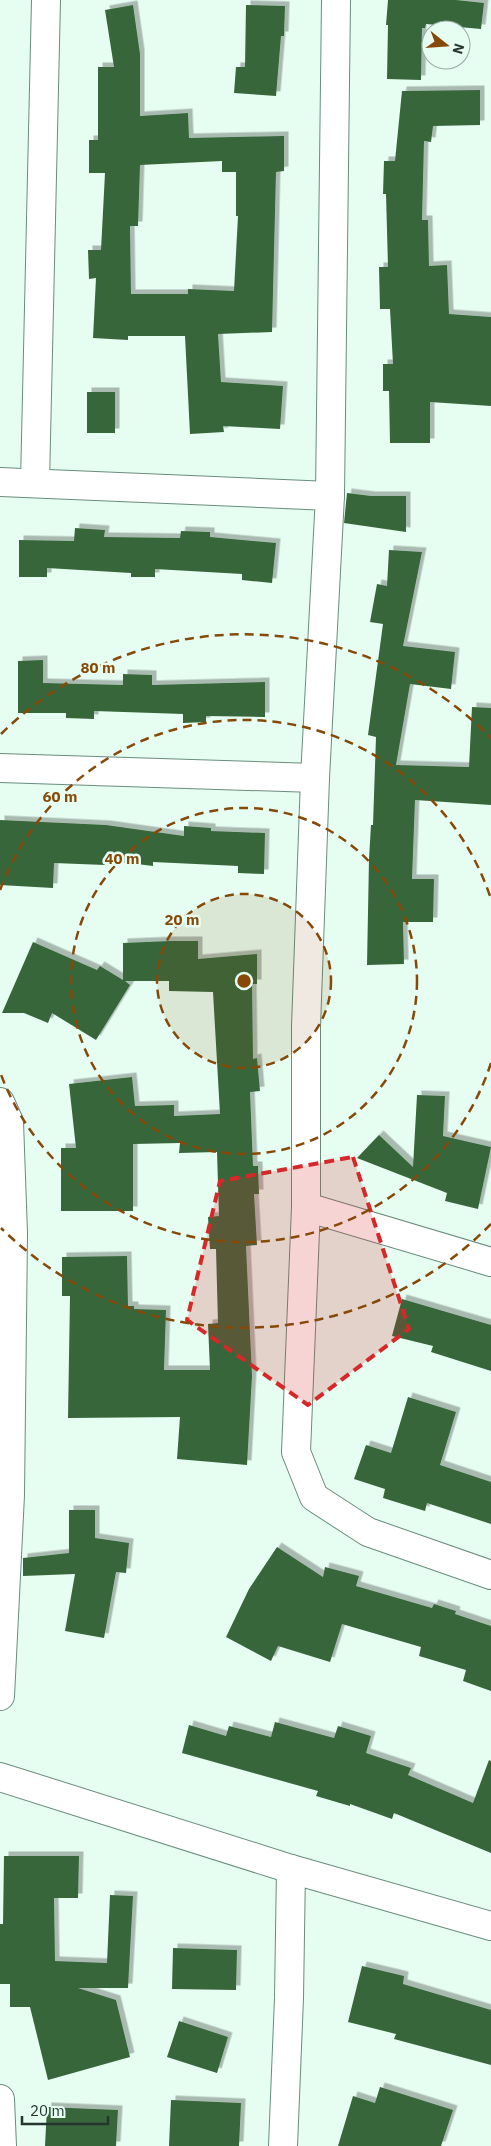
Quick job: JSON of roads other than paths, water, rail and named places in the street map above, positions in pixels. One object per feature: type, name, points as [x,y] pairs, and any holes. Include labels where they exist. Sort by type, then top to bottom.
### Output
[{"type":"street","points":[[35,483],[46,0]]},
{"type":"street","points":[[336,0],[330,496],[315,778],[306,1027],[306,1207],[296,1452],[314,1497],[368,1532],[491,1575]]},
{"type":"street","points":[[0,482],[330,496]]},
{"type":"street","points":[[0,768],[315,778]]},
{"type":"street","points":[[0,1102],[9,1122],[13,1233],[10,1495],[0,1696]]},
{"type":"street","points":[[306,1207],[491,1262]]},
{"type":"street","points":[[0,1777],[291,1869],[491,1926]]},
{"type":"street","points":[[283,2146],[289,1998],[291,1869]]},
{"type":"street","points":[[0,2099],[2,2146]]}]
